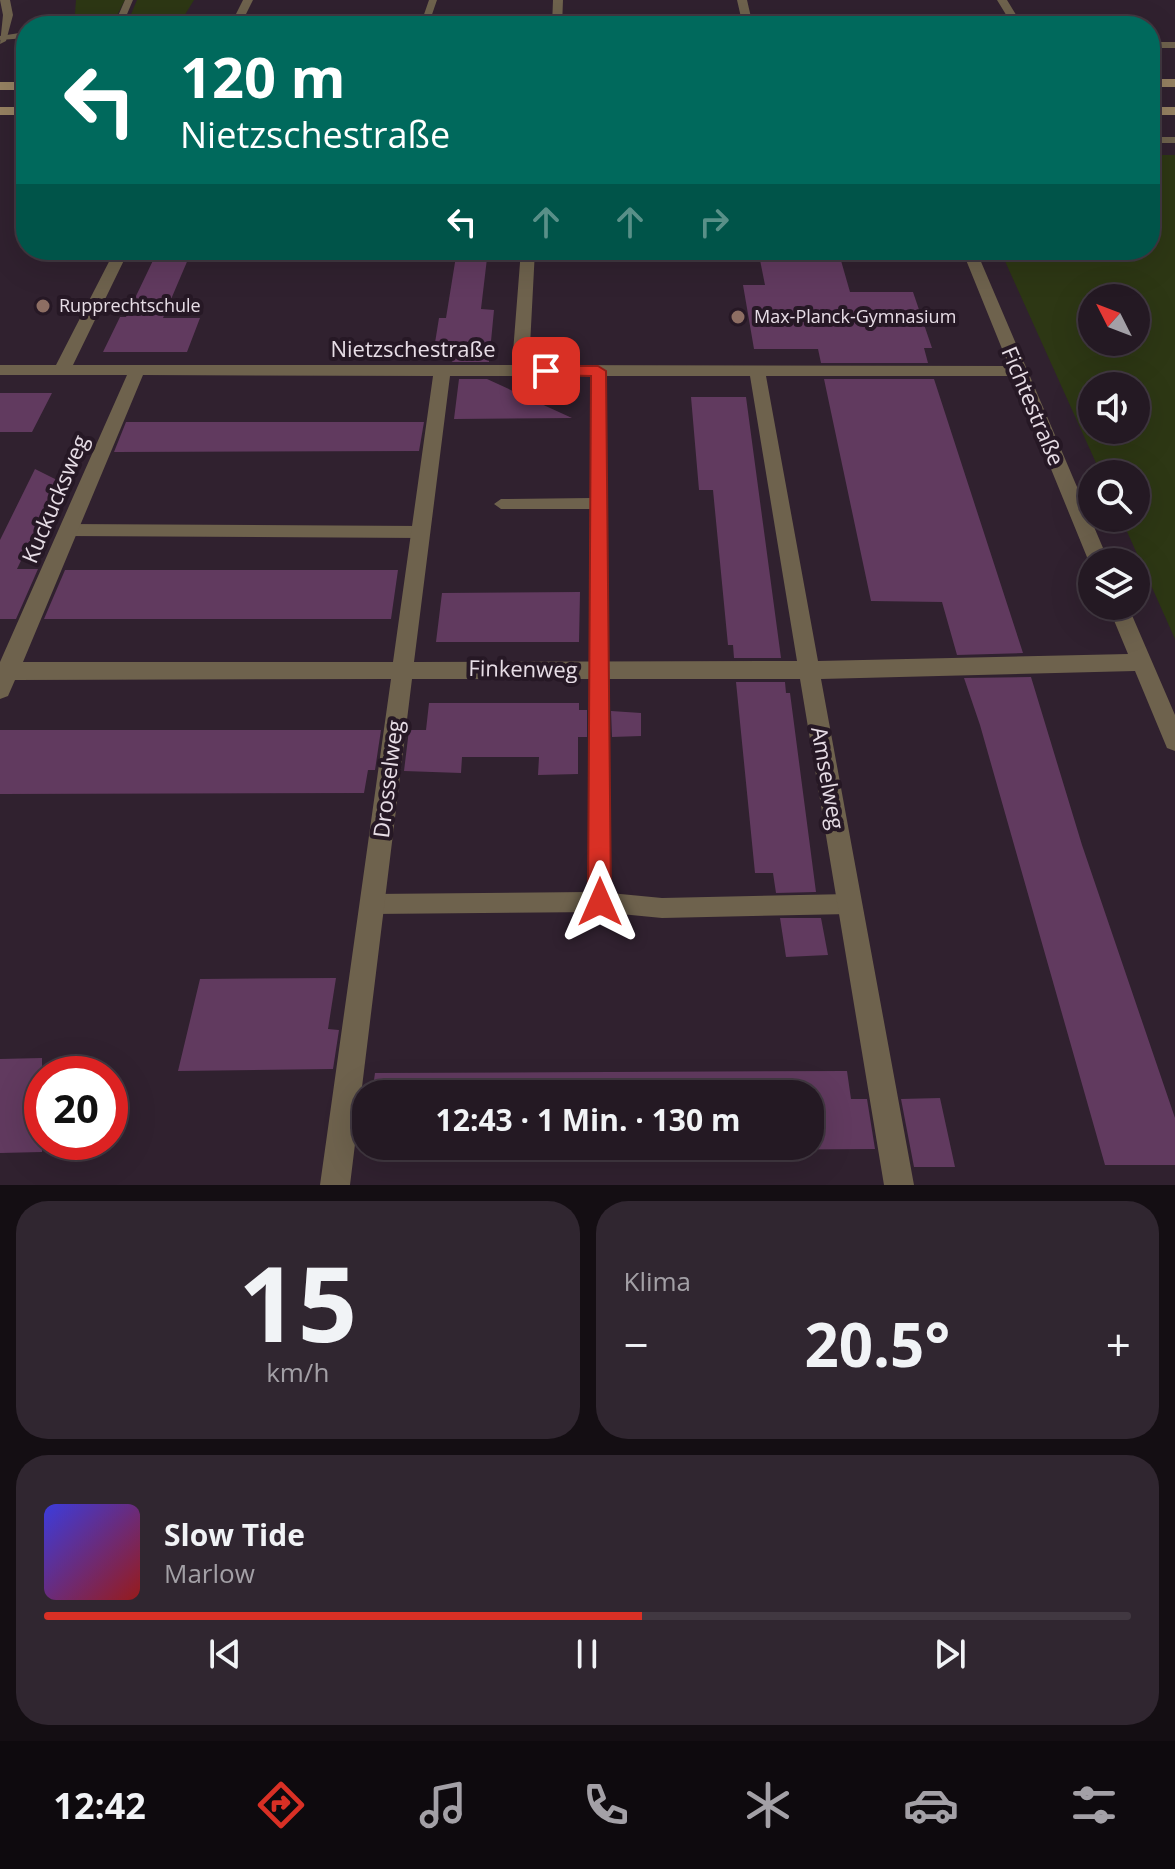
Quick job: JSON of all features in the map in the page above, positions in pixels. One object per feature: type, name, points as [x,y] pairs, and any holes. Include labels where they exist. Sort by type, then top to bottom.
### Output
[{"type":"street","points":[[1,39],[8,15],[5,0]]},
{"type":"street","points":[[62,370],[117,260]]},
{"type":"street","points":[[520,371],[527,260]]},
{"type":"street","name":"Fichtestraße","points":[[973,260],[1093,548]]},
{"type":"street","name":"Nietzschestraße","points":[[0,370],[1018,371]]},
{"type":"street","name":"Kuckucksweg","points":[[3,677],[137,371]]},
{"type":"street","name":"Amselweg","points":[[757,371],[899,1185]]},
{"type":"street","name":"Drosselweg","points":[[335,1185],[442,372]]},
{"type":"street","points":[[1124,620],[1175,741]]},
{"type":"street","name":"Finkenweg","points":[[3,677],[403,668],[809,670],[1142,662]]},
{"type":"lane","points":[[598,371],[600,902]]},
{"type":"lane","points":[[501,504],[599,503]]},
{"type":"lane","points":[[67,530],[421,532]]},
{"type":"lane","points":[[372,904],[600,902],[662,908],[850,904]]},
{"type":"green space","points":[[76,0],[125,0],[117,16],[75,16]]},
{"type":"green space","points":[[137,0],[194,0],[184,16],[130,16]]},
{"type":"green space","points":[[1160,155],[1175,155],[1175,639],[1150,583],[1150,548],[1134,548],[1127,532],[1150,532],[1150,460],[1095,460],[1087,444],[1150,444],[1150,372],[1078,372],[1078,423],[1005,260],[1160,260]]},
{"type":"building","points":[[153,260],[188,260],[163,318],[200,318],[187,352],[103,352],[120,317],[126,317]]},
{"type":"building","points":[[455,260],[487,260],[481,309],[494,310],[489,362],[453,362],[434,349],[439,318],[446,318]]},
{"type":"building","points":[[760,260],[841,260],[850,292],[913,292],[932,348],[924,348],[928,363],[821,363],[818,349],[754,349],[743,285],[765,285]]},
{"type":"building","points":[[459,379],[487,379],[572,418],[454,419]]},
{"type":"building","points":[[824,379],[934,379],[1023,653],[957,655],[942,602],[871,601]]},
{"type":"building","points":[[0,393],[52,393],[32,432],[0,432]]},
{"type":"building","points":[[691,397],[746,397],[781,658],[734,658],[733,645],[728,645],[713,490],[699,490]]},
{"type":"building","points":[[126,422],[424,422],[419,451],[114,452]]},
{"type":"building","points":[[35,469],[59,481],[17,569],[38,569],[16,619],[0,619],[0,540]]},
{"type":"building","points":[[65,570],[398,570],[391,619],[44,619]]},
{"type":"building","points":[[580,592],[579,642],[436,642],[442,593]]},
{"type":"building","points":[[1031,677],[1082,845],[1175,1118],[1175,1165],[1105,1165],[964,678]]},
{"type":"building","points":[[736,682],[785,682],[786,693],[790,693],[816,892],[776,893],[773,873],[755,873]]},
{"type":"building","points":[[429,703],[579,703],[579,710],[587,710],[587,737],[578,737],[578,774],[538,775],[539,757],[462,757],[461,773],[404,771],[409,730],[426,730]]},
{"type":"building","points":[[611,711],[641,713],[641,736],[612,737]]},
{"type":"building","points":[[0,730],[381,730],[375,770],[368,770],[364,793],[0,794]]},
{"type":"building","points":[[780,918],[821,918],[828,955],[786,957]]},
{"type":"building","points":[[336,978],[328,1029],[339,1030],[333,1069],[178,1071],[200,979]]},
{"type":"building","points":[[24,1058],[24,1152],[0,1153],[0,1059]]},
{"type":"building","points":[[847,1071],[851,1099],[867,1099],[875,1149],[824,1149],[824,1080],[374,1080],[375,1073]]},
{"type":"building","points":[[940,1098],[955,1167],[914,1167],[901,1099]]},
{"type":"place","name":"Rupprechtschule","points":[[43,306]]},
{"type":"place","name":"Max-Planck-Gymnasium","points":[[738,317]]},
{"type":"route","points":[[546,371],[598,371],[600,902]]}]
